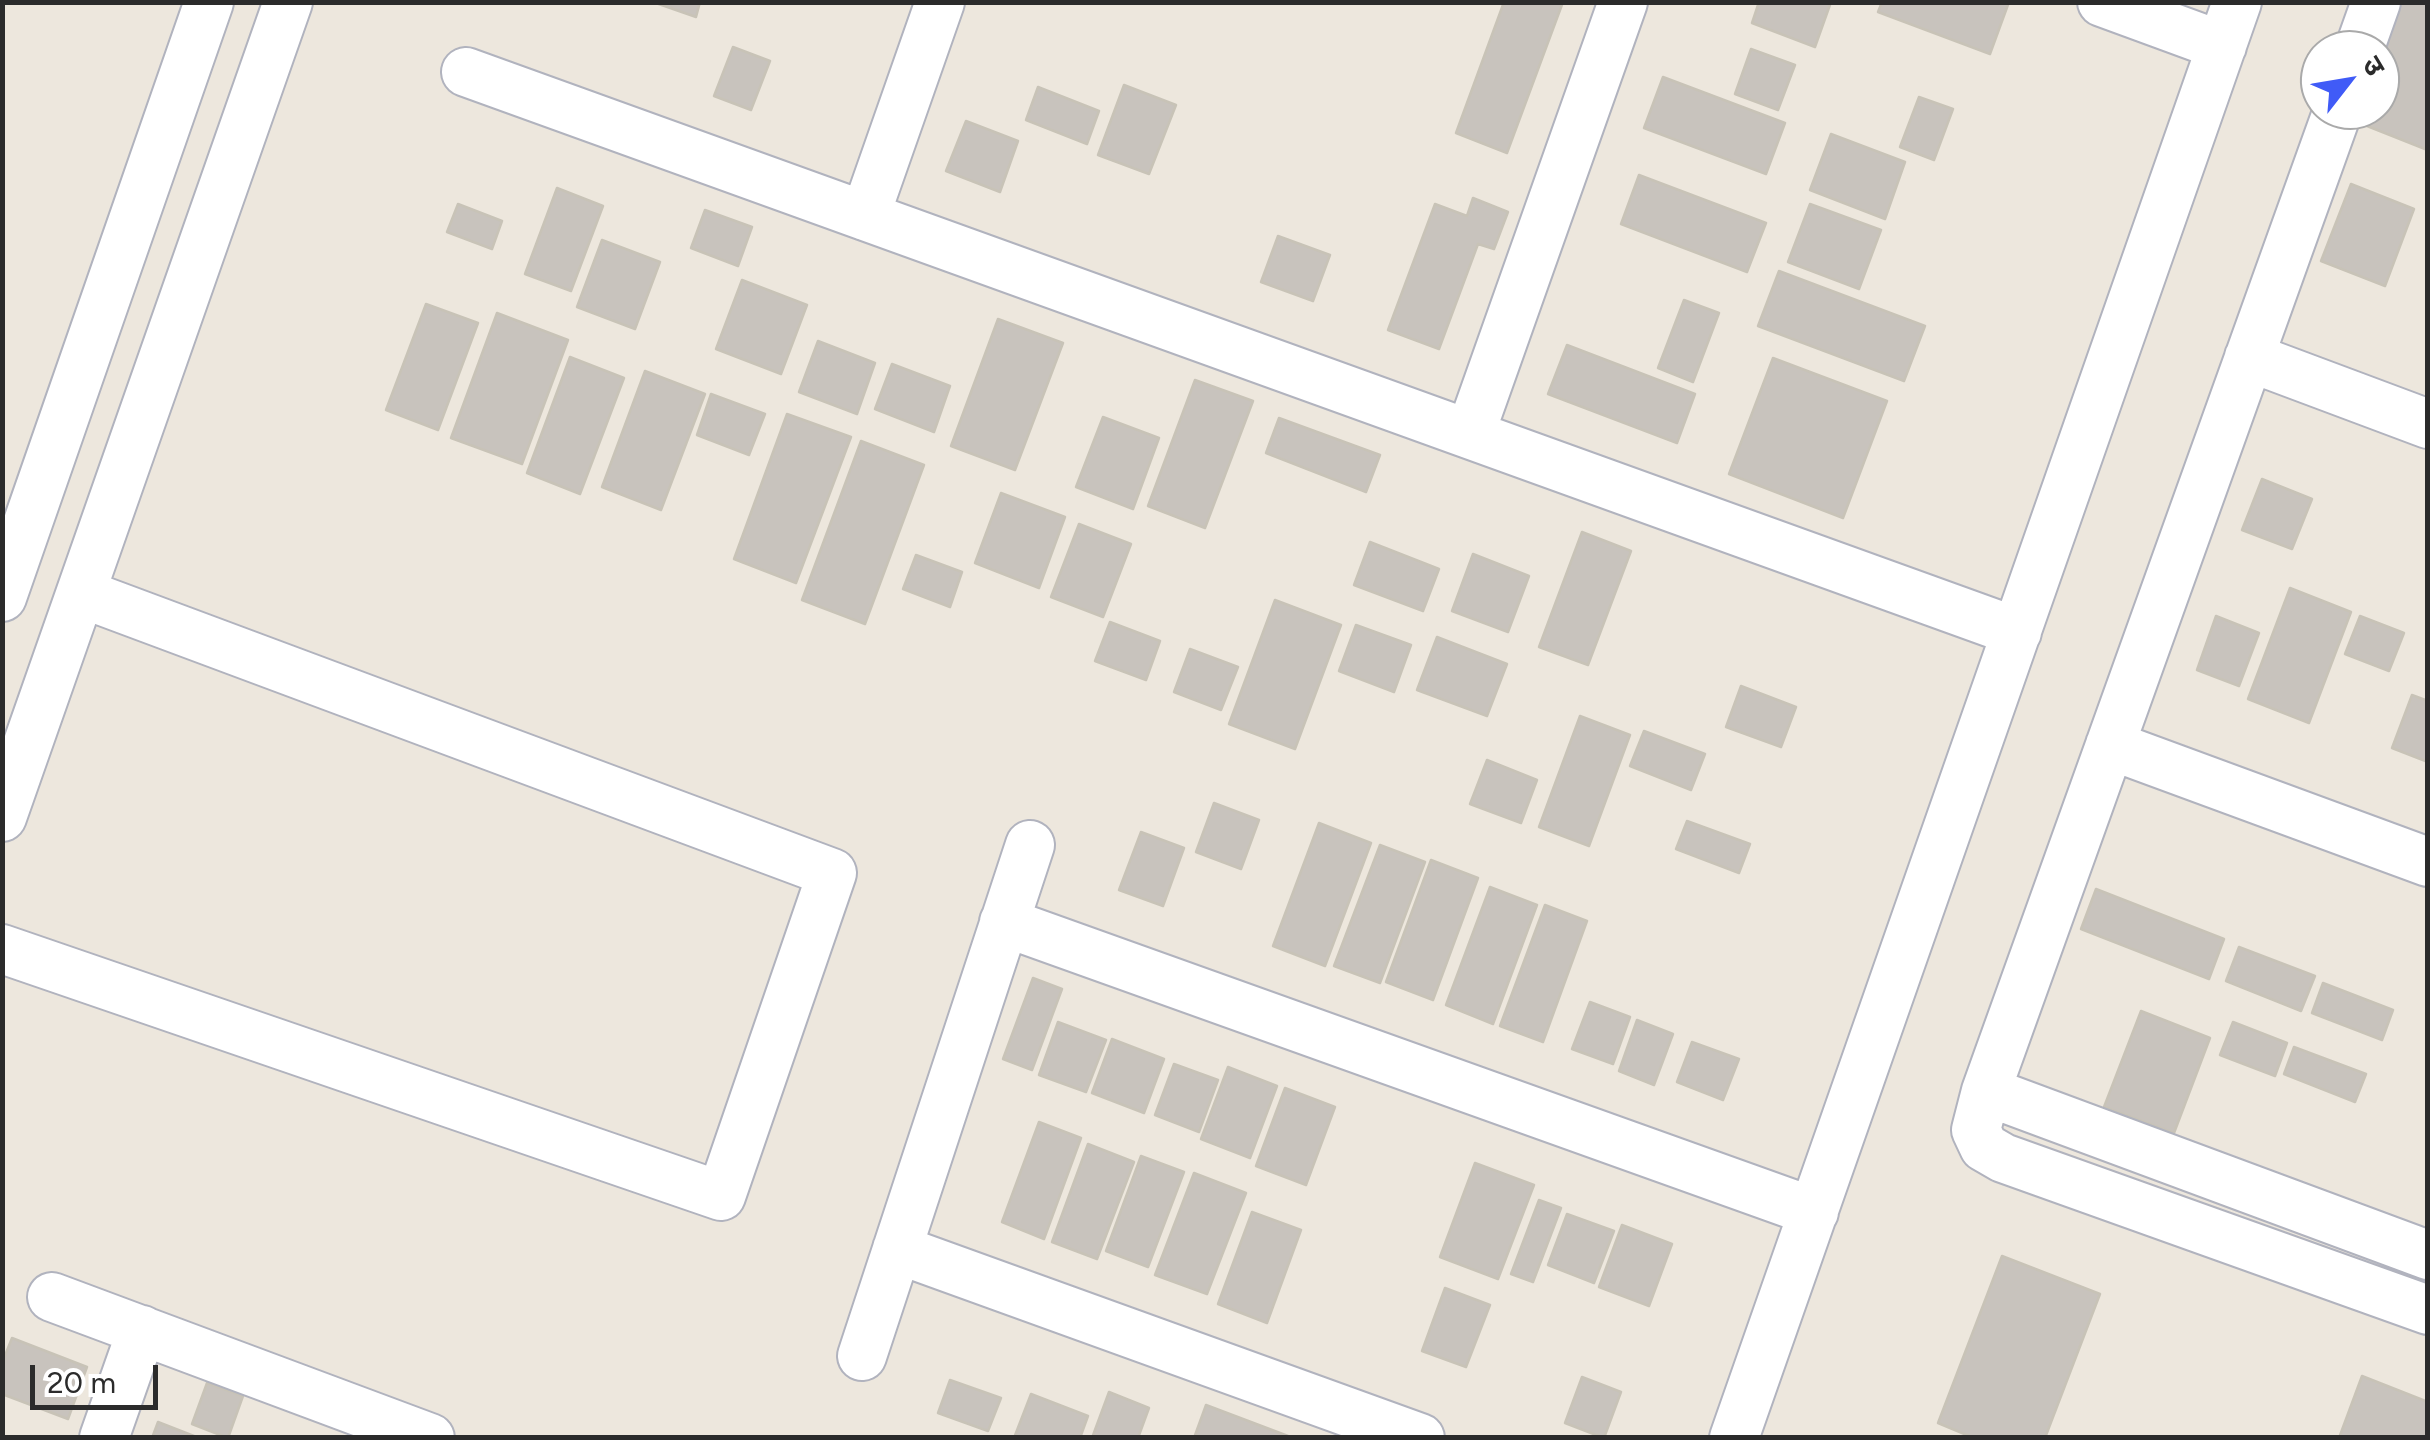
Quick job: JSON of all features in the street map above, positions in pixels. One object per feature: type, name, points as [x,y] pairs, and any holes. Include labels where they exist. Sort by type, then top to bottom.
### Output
[{"type":"street","points":[[2,596],[209,2]]},
{"type":"street","points":[[2,816],[288,2]]},
{"type":"street","points":[[865,216],[940,2]]},
{"type":"street","points":[[1470,434],[1623,2]]},
{"type":"street","points":[[1734,1438],[2230,24],[2102,2]]},
{"type":"street","points":[[2366,30],[2376,2]]},
{"type":"street","points":[[466,72],[2017,632]]},
{"type":"street","points":[[2331,130],[1986,1092],[1976,1130],[1984,1148],[2003,1158],[2428,1310]]},
{"type":"street","points":[[2249,357],[2428,424]]},
{"type":"street","points":[[2,949],[721,1196],[832,872],[81,592]]},
{"type":"street","points":[[2110,745],[2428,862]]},
{"type":"street","points":[[862,1356],[1030,845]]},
{"type":"street","points":[[1004,922],[1814,1212]]},
{"type":"street","points":[[1986,1092],[2428,1255]]},
{"type":"street","points":[[897,1249],[1420,1438]]},
{"type":"street","points":[[52,1297],[414,1435]]},
{"type":"street","points":[[104,1438],[142,1330]]},
{"type":"building","points":[[653,2],[700,2],[696,17]]},
{"type":"building","points":[[1504,2],[1563,2],[1507,153],[1456,133]]},
{"type":"building","points":[[1759,2],[1831,2],[1815,47],[1752,23]]},
{"type":"building","points":[[1882,2],[2009,2],[1990,54],[1878,12]]},
{"type":"building","points":[[2397,2],[2428,2],[2425,149],[2377,130],[2400,130],[2400,30],[2387,30]]},
{"type":"building","points":[[733,47],[770,61],[751,110],[714,96]]},
{"type":"building","points":[[1751,49],[1795,65],[1778,110],[1735,94]]},
{"type":"building","points":[[1663,77],[1785,123],[1766,174],[1644,128]]},
{"type":"building","points":[[1124,85],[1176,105],[1149,174],[1098,155]]},
{"type":"building","points":[[1038,87],[1099,111],[1087,144],[1026,120]]},
{"type":"building","points":[[1919,97],[1953,109],[1934,160],[1900,147]]},
{"type":"building","points":[[966,121],[1018,141],[1000,192],[946,171]]},
{"type":"building","points":[[1831,134],[1905,162],[1885,219],[1810,190]]},
{"type":"building","points":[[1639,175],[1766,223],[1747,272],[1621,224]]},
{"type":"building","points":[[2351,184],[2414,209],[2385,286],[2321,261]]},
{"type":"building","points":[[557,188],[603,206],[571,291],[525,274]]},
{"type":"building","points":[[1473,198],[1508,212],[1494,249],[1478,244],[1439,349],[1388,330],[1435,204],[1467,216]]},
{"type":"building","points":[[458,204],[502,221],[492,249],[447,232]]},
{"type":"building","points":[[1810,204],[1881,230],[1859,289],[1788,262]]},
{"type":"building","points":[[705,210],[752,227],[738,266],[691,248]]},
{"type":"building","points":[[1278,236],[1330,255],[1313,301],[1261,282]]},
{"type":"building","points":[[602,240],[660,262],[635,329],[577,307]]},
{"type":"building","points":[[1779,271],[1925,326],[1904,381],[1758,326]]},
{"type":"building","points":[[742,280],[807,305],[781,374],[716,349]]},
{"type":"building","points":[[1684,300],[1719,313],[1693,382],[1658,368]]},
{"type":"building","points":[[426,304],[478,323],[438,430],[386,410]]},
{"type":"building","points":[[497,313],[568,340],[522,464],[451,438]]},
{"type":"building","points":[[998,319],[1063,343],[1015,470],[951,446]]},
{"type":"building","points":[[818,341],[875,363],[857,414],[799,392]]},
{"type":"building","points":[[1567,345],[1695,394],[1677,443],[1548,394]]},
{"type":"building","points":[[570,357],[624,378],[580,494],[527,473]]},
{"type":"building","points":[[1773,358],[1887,401],[1843,518],[1729,474]]},
{"type":"building","points":[[892,364],[950,386],[934,432],[875,409]]},
{"type":"building","points":[[645,371],[705,394],[661,510],[602,487]]},
{"type":"building","points":[[1195,380],[1253,401],[1205,528],[1148,506]]},
{"type":"building","points":[[711,394],[765,414],[749,455],[697,435]]},
{"type":"building","points":[[787,414],[851,437],[796,583],[734,559]]},
{"type":"building","points":[[1103,417],[1159,438],[1133,509],[1076,487]]},
{"type":"building","points":[[1279,418],[1380,455],[1366,492],[1266,453]]},
{"type":"building","points":[[861,441],[924,465],[865,624],[802,600]]},
{"type":"building","points":[[2262,479],[2312,499],[2292,549],[2242,530]]},
{"type":"building","points":[[1001,493],[1065,517],[1039,588],[975,563]]},
{"type":"building","points":[[1079,524],[1131,544],[1103,617],[1051,597]]},
{"type":"building","points":[[1582,532],[1631,551],[1588,665],[1539,647]]},
{"type":"building","points":[[1370,542],[1439,569],[1423,611],[1354,585]]},
{"type":"building","points":[[1473,554],[1529,576],[1508,632],[1452,611]]},
{"type":"building","points":[[916,555],[962,572],[950,607],[903,589]]},
{"type":"building","points":[[2290,588],[2351,612],[2309,723],[2248,699]]},
{"type":"building","points":[[1275,600],[1341,625],[1295,749],[1229,724]]},
{"type":"building","points":[[2216,616],[2259,633],[2239,686],[2197,670]]},
{"type":"building","points":[[2360,616],[2404,633],[2389,671],[2345,654]]},
{"type":"building","points":[[1110,622],[1160,641],[1146,680],[1095,661]]},
{"type":"building","points":[[1356,625],[1411,645],[1394,692],[1339,671]]},
{"type":"building","points":[[1437,637],[1507,664],[1487,716],[1417,690]]},
{"type":"building","points":[[1190,649],[1238,667],[1221,710],[1174,692]]},
{"type":"building","points":[[1741,686],[1796,707],[1781,747],[1726,727]]},
{"type":"building","points":[[2412,695],[2428,701],[2428,762],[2392,748]]},
{"type":"building","points":[[1580,716],[1630,735],[1589,846],[1539,827]]},
{"type":"building","points":[[1644,731],[1705,754],[1691,790],[1630,766]]},
{"type":"building","points":[[1487,760],[1537,780],[1521,823],[1470,804]]},
{"type":"building","points":[[1214,803],[1259,820],[1241,869],[1196,852]]},
{"type":"building","points":[[1687,821],[1750,844],[1739,873],[1676,849]]},
{"type":"building","points":[[1319,823],[1371,843],[1325,966],[1273,946]]},
{"type":"building","points":[[1141,832],[1184,848],[1163,906],[1119,890]]},
{"type":"building","points":[[1380,845],[1425,862],[1380,983],[1334,966]]},
{"type":"building","points":[[1431,860],[1478,878],[1433,1000],[1386,982]]},
{"type":"building","points":[[1490,887],[1537,905],[1493,1024],[1446,1005]]},
{"type":"building","points":[[2096,889],[2224,939],[2209,979],[2081,929]]},
{"type":"building","points":[[1545,905],[1587,921],[1543,1042],[1500,1026]]},
{"type":"building","points":[[2239,947],[2315,976],[2301,1011],[2226,981]]},
{"type":"building","points":[[1033,978],[1062,989],[1032,1070],[1003,1059]]},
{"type":"building","points":[[2323,983],[2393,1010],[2382,1040],[2312,1013]]},
{"type":"building","points":[[1590,1002],[1630,1017],[1613,1064],[1572,1049]]},
{"type":"building","points":[[2141,1011],[2210,1038],[2174,1133],[2104,1107]]},
{"type":"building","points":[[1637,1020],[1673,1034],[1654,1085],[1619,1071]]},
{"type":"building","points":[[1058,1022],[1106,1040],[1086,1092],[1039,1075]]},
{"type":"building","points":[[2233,1022],[2287,1043],[2275,1076],[2220,1055]]},
{"type":"building","points":[[1112,1039],[1164,1059],[1144,1113],[1092,1093]]},
{"type":"building","points":[[1692,1042],[1739,1059],[1723,1100],[1677,1082]]},
{"type":"building","points":[[2294,1047],[2366,1074],[2355,1102],[2284,1074]]},
{"type":"building","points":[[1174,1064],[1218,1080],[1199,1132],[1155,1115]]},
{"type":"building","points":[[1228,1067],[1277,1086],[1250,1158],[1201,1139]]},
{"type":"building","points":[[1285,1088],[1335,1107],[1306,1185],[1256,1166]]},
{"type":"building","points":[[1039,1122],[1081,1138],[1044,1239],[1002,1222]]},
{"type":"building","points":[[1088,1144],[1134,1162],[1097,1259],[1052,1242]]},
{"type":"building","points":[[1141,1156],[1184,1172],[1148,1267],[1106,1251]]},
{"type":"building","points":[[1475,1163],[1534,1185],[1498,1279],[1440,1257]]},
{"type":"building","points":[[1194,1173],[1246,1193],[1207,1294],[1155,1275]]},
{"type":"building","points":[[1539,1200],[1561,1208],[1533,1282],[1511,1274]]},
{"type":"building","points":[[1252,1212],[1301,1230],[1267,1323],[1218,1304]]},
{"type":"building","points":[[1567,1214],[1614,1231],[1594,1283],[1548,1265]]},
{"type":"building","points":[[1622,1225],[1672,1244],[1649,1306],[1599,1287]]},
{"type":"building","points":[[2002,1256],[2100,1294],[2045,1438],[1974,1438],[1938,1423]]},
{"type":"building","points":[[1445,1288],[1490,1305],[1466,1367],[1422,1351]]},
{"type":"building","points":[[12,1338],[87,1367],[68,1419],[2,1394],[2,1363]]},
{"type":"building","points":[[2362,1376],[2428,1402],[2428,1438],[2339,1438]]},
{"type":"building","points":[[1582,1377],[1621,1392],[1604,1438],[1565,1423]]},
{"type":"building","points":[[950,1380],[1001,1398],[988,1431],[938,1413]]},
{"type":"building","points":[[207,1383],[243,1396],[228,1438],[192,1424]]},
{"type":"building","points":[[1109,1392],[1149,1408],[1138,1438],[1092,1438]]},
{"type":"building","points":[[1031,1394],[1088,1416],[1080,1438],[1014,1438]]},
{"type":"building","points":[[1206,1405],[1288,1436],[1288,1438],[1194,1438]]},
{"type":"building","points":[[158,1422],[199,1438],[152,1438]]}]
